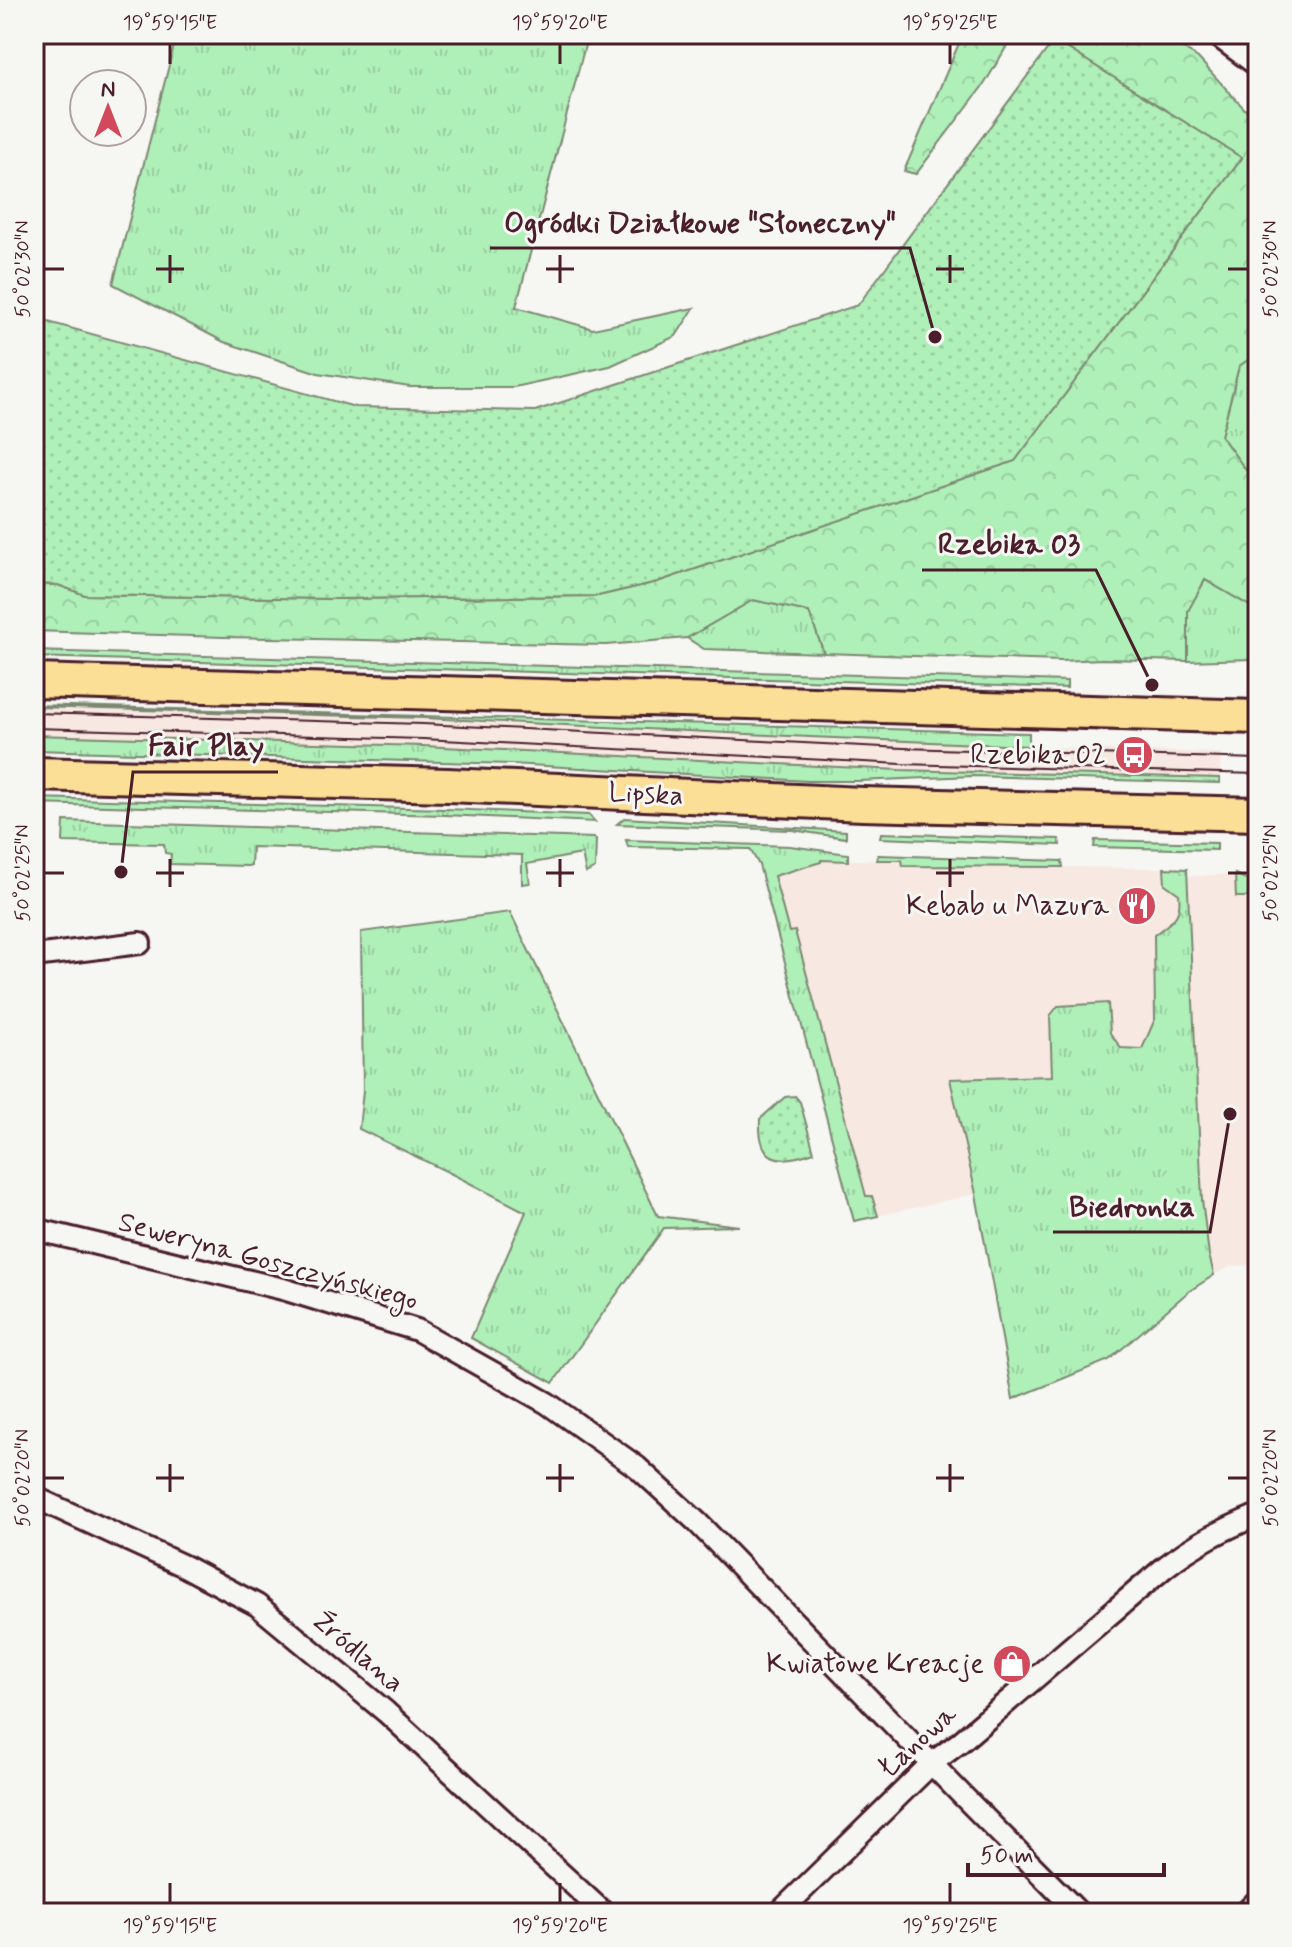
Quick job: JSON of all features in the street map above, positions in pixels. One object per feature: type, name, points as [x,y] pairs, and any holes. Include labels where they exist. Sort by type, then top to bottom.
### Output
[{"type":"main road","points":[[34,681],[1258,717]]},
{"type":"main road","name":"Lipska","points":[[34,774],[461,785],[848,804],[1258,814]]},
{"type":"street","points":[[1215,34],[1258,66]]},
{"type":"street","points":[[34,956],[140,943]]},
{"type":"street","name":"Seweryna Goszczyńskiego","points":[[34,1229],[283,1289],[417,1330],[547,1403],[637,1467],[697,1522],[1079,1913]]},
{"type":"street","name":"Źródlana","points":[[34,1497],[184,1566],[257,1605],[386,1712],[604,1913]]},
{"type":"street","name":"Łanowa","points":[[779,1913],[932,1763],[1174,1560],[1224,1529],[1258,1515]]},
{"type":"street","points":[[1245,1913],[1258,1900]]},
{"type":"shaded area","points":[[34,707],[423,718],[1029,747],[1221,753],[1220,778],[899,770],[423,746],[34,735]]},
{"type":"shaded area","points":[[815,860],[902,860],[904,866],[1164,868],[1187,869],[1188,876],[1235,874],[1236,897],[1254,896],[1255,915],[1258,915],[1258,1265],[1232,1266],[1214,1275],[1188,1292],[1109,1360],[1013,1399],[976,1194],[854,1221],[759,865]]},
{"type":"green space","points":[[177,34],[588,34],[516,307],[593,329],[694,308],[676,336],[610,366],[514,387],[410,387],[318,373],[224,342],[113,284]]},
{"type":"green space","points":[[963,34],[1014,34],[985,83],[916,174],[904,171]]},
{"type":"green space","points":[[1053,34],[1160,34],[1198,58],[1252,117],[1258,132],[1258,353],[1239,366],[1221,436],[1248,473],[1258,502],[1258,604],[1250,606],[1205,580],[1188,611],[1188,661],[1061,661],[824,653],[809,612],[753,600],[687,638],[606,645],[34,631],[34,584],[58,585],[85,595],[333,599],[598,596],[657,582],[1015,461],[1242,158],[1054,40]]},
{"type":"green space","points":[[1054,40],[1242,158],[1015,461],[657,582],[598,596],[333,599],[85,595],[58,585],[34,584],[34,318],[355,407],[535,411],[858,305]]},
{"type":"green space","points":[[1258,353],[1258,502],[1247,473],[1221,436],[1239,366]]},
{"type":"green space","points":[[1205,580],[1250,606],[1258,604],[1258,657],[1188,661],[1187,611]]},
{"type":"green space","points":[[753,600],[809,612],[824,653],[704,649],[687,638]]},
{"type":"green space","points":[[34,651],[1067,681],[1067,688],[34,657]]},
{"type":"green space","points":[[34,705],[1029,733],[1029,746],[423,718]]},
{"type":"green space","points":[[34,735],[423,746],[899,770],[1220,778],[1220,783],[972,776],[809,781],[511,764],[34,750]]},
{"type":"green space","points":[[34,798],[589,815],[595,822],[34,804]]},
{"type":"green space","points":[[624,818],[846,831],[846,838],[792,830],[617,824]]},
{"type":"green space","points":[[64,821],[594,838],[595,868],[586,873],[582,854],[527,864],[530,883],[522,884],[522,855],[252,847],[251,865],[248,866],[170,864],[171,854],[165,853],[164,844],[63,842]]},
{"type":"green space","points":[[881,833],[1059,839],[1060,845],[880,838]]},
{"type":"green space","points":[[626,840],[790,846],[848,854],[848,861],[821,860],[774,876],[789,932],[795,931],[866,1196],[872,1196],[878,1216],[854,1221],[759,865],[750,849],[628,847]]},
{"type":"green space","points":[[1095,840],[1217,843],[1217,850],[1094,847]]},
{"type":"green space","points":[[878,855],[1062,861],[1063,867],[903,866],[902,860],[877,860]]},
{"type":"green space","points":[[1164,868],[1187,869],[1202,1200],[1214,1275],[1188,1292],[1109,1360],[1013,1399],[976,1194],[950,1079],[1052,1076],[1050,1016],[1058,1006],[1108,1003],[1110,1033],[1121,1048],[1142,1049],[1155,1019],[1154,935],[1174,918],[1179,909],[1179,894],[1165,884]]},
{"type":"green space","points":[[1235,874],[1258,885],[1258,915],[1255,915],[1254,897],[1236,897]]},
{"type":"green space","points":[[510,912],[658,1216],[739,1226],[664,1228],[553,1383],[471,1338],[526,1212],[359,1129],[363,1091],[361,932]]},
{"type":"green space","points":[[795,1096],[800,1102],[814,1152],[781,1159],[767,1152],[760,1133],[760,1119],[785,1097]]},
{"type":"tram line","points":[[34,713],[423,724],[903,748],[1258,759]]},
{"type":"tram line","points":[[34,728],[423,739],[902,764],[1258,774]]},
{"type":"place","name":"Ogródki Działkowe \"Słoneczny\"","points":[[935,337]]},
{"type":"place","name":"Rzebika 03","points":[[1152,685]]},
{"type":"place","name":"Rzebika 02","points":[[1134,755]]},
{"type":"place","name":"Fair Play","points":[[121,872]]},
{"type":"place","name":"Kebab u Mazura","points":[[1137,906]]},
{"type":"place","name":"Biedronka","points":[[1230,1114]]},
{"type":"place","name":"Kwiatowe Kreacje","points":[[1012,1664]]}]
